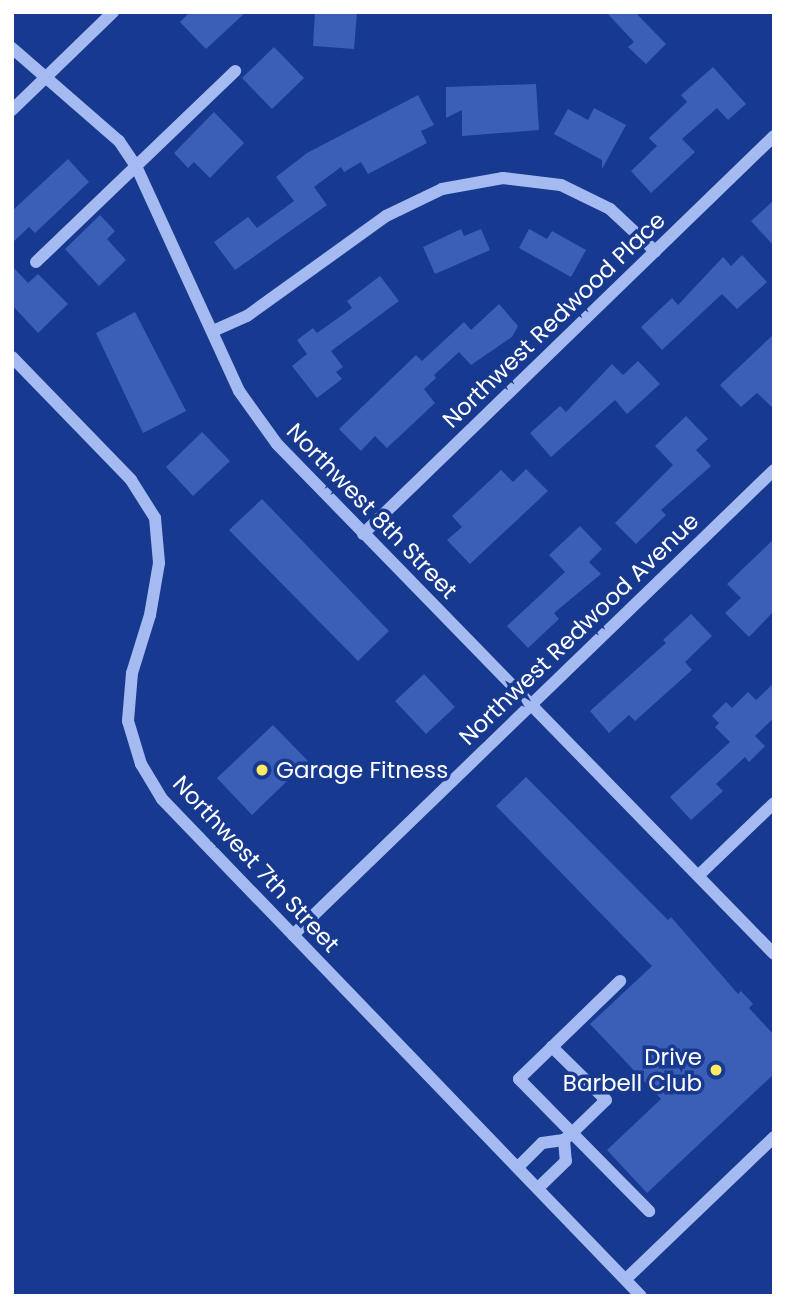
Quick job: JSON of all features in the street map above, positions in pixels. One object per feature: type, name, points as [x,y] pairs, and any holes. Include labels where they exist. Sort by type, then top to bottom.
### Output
[{"type":"street","points":[[12,110],[114,12]]},
{"type":"street","name":"Northwest 8th Street","points":[[12,48],[119,141],[136,166],[239,391],[258,418],[363,534],[774,954]]},
{"type":"street","points":[[36,262],[235,71]]},
{"type":"street","name":"Northwest Redwood Place","points":[[363,534],[774,135]]},
{"type":"street","points":[[213,331],[247,316],[386,216],[442,189],[503,178],[561,185],[610,209],[655,251]]},
{"type":"street","name":"Northwest 7th Street","points":[[12,357],[131,480],[155,518],[159,563],[150,615],[132,673],[128,721],[141,764],[162,799],[641,1296]]},
{"type":"street","name":"Northwest Redwood Avenue","points":[[293,935],[774,470]]},
{"type":"street","points":[[699,875],[774,803]]},
{"type":"street","points":[[620,981],[519,1079],[568,1137],[649,1211]]},
{"type":"street","points":[[518,1167],[542,1143],[568,1137],[606,1100],[552,1047]]},
{"type":"street","points":[[626,1279],[774,1136]]},
{"type":"street","points":[[538,1188],[566,1161],[568,1137]]},
{"type":"building","points":[[190,12],[246,12],[206,49],[180,22]]},
{"type":"building","points":[[315,12],[357,12],[354,49],[313,46]]},
{"type":"building","points":[[606,12],[635,12],[666,44],[646,64],[628,47],[634,42]]},
{"type":"building","points":[[274,47],[304,78],[272,109],[242,78]]},
{"type":"building","points":[[713,67],[746,104],[728,120],[717,108],[682,139],[695,152],[651,193],[631,171],[657,146],[649,138],[687,102],[681,95]]},
{"type":"building","points":[[536,84],[539,130],[462,136],[462,110],[446,118],[446,87]]},
{"type":"building","points":[[418,95],[434,125],[421,131],[427,143],[368,174],[361,162],[344,172],[341,167],[314,187],[327,205],[235,270],[214,242],[248,217],[257,228],[294,201],[276,177],[307,153]]},
{"type":"building","points":[[594,108],[626,125],[602,169],[602,160],[554,134],[568,109],[588,120]]},
{"type":"building","points":[[214,112],[244,143],[210,178],[194,162],[188,168],[174,153]]},
{"type":"building","points":[[68,159],[89,182],[35,233],[29,227],[12,243],[12,211]]},
{"type":"building","points":[[774,200],[774,246],[751,221]]},
{"type":"building","points":[[100,215],[115,231],[107,239],[126,260],[99,286],[65,249]]},
{"type":"building","points":[[461,229],[464,236],[481,229],[490,250],[435,274],[423,247]]},
{"type":"building","points":[[529,229],[547,239],[552,231],[586,250],[571,277],[519,248]]},
{"type":"building","points":[[742,255],[767,282],[737,309],[722,294],[662,350],[641,327],[672,298],[678,305],[723,257],[731,266]]},
{"type":"building","points":[[12,266],[28,283],[38,274],[68,304],[38,333],[12,305]]},
{"type":"building","points":[[380,276],[399,301],[331,351],[343,367],[336,372],[342,379],[317,398],[292,366],[307,354],[297,340],[313,328],[317,333],[352,308],[347,301]]},
{"type":"building","points":[[499,304],[518,326],[512,337],[471,365],[459,352],[434,375],[436,378],[424,389],[435,403],[387,448],[375,436],[361,451],[339,429],[416,355],[422,361],[464,322],[471,330]]},
{"type":"building","points":[[135,312],[186,411],[143,433],[96,333]]},
{"type":"building","points":[[774,334],[774,409],[757,393],[741,407],[720,385]]},
{"type":"building","points":[[638,361],[660,384],[627,414],[615,400],[551,457],[530,433],[560,406],[566,412],[612,364],[623,375]]},
{"type":"building","points":[[686,416],[708,439],[696,450],[711,466],[661,510],[666,515],[636,544],[615,523],[673,465],[655,446]]},
{"type":"building","points":[[202,432],[230,461],[193,496],[166,467]]},
{"type":"building","points":[[526,469],[548,491],[470,564],[447,540],[462,527],[452,516],[501,470],[513,482]]},
{"type":"building","points":[[262,499],[389,631],[358,661],[229,530]]},
{"type":"building","points":[[580,526],[602,549],[589,562],[601,574],[554,613],[559,619],[528,648],[507,626],[565,572],[549,555]]},
{"type":"building","points":[[774,539],[774,611],[749,637],[725,613],[741,598],[727,584]]},
{"type":"building","points":[[691,614],[712,636],[685,662],[692,670],[635,721],[629,715],[609,733],[590,711],[666,643],[663,640]]},
{"type":"building","points":[[424,674],[455,707],[426,734],[395,701]]},
{"type":"building","points":[[774,683],[774,718],[755,736],[765,746],[749,762],[745,757],[716,784],[723,791],[691,820],[670,797],[730,742],[715,727],[719,723],[712,716],[726,702],[732,708],[748,692],[756,700]]},
{"type":"building","name":"Garage Fitness","points":[[273,725],[308,761],[252,815],[217,778]]},
{"type":"building","points":[[526,777],[668,920],[671,917],[738,994],[741,991],[753,1004],[749,1008],[774,1035],[774,1074],[647,1193],[607,1150],[661,1099],[590,1024],[652,966],[496,806]]},
{"type":"place","name":"Garage Fitness","points":[[262,770]]},
{"type":"place","name":"Drive Barbell Club","points":[[716,1070]]}]
